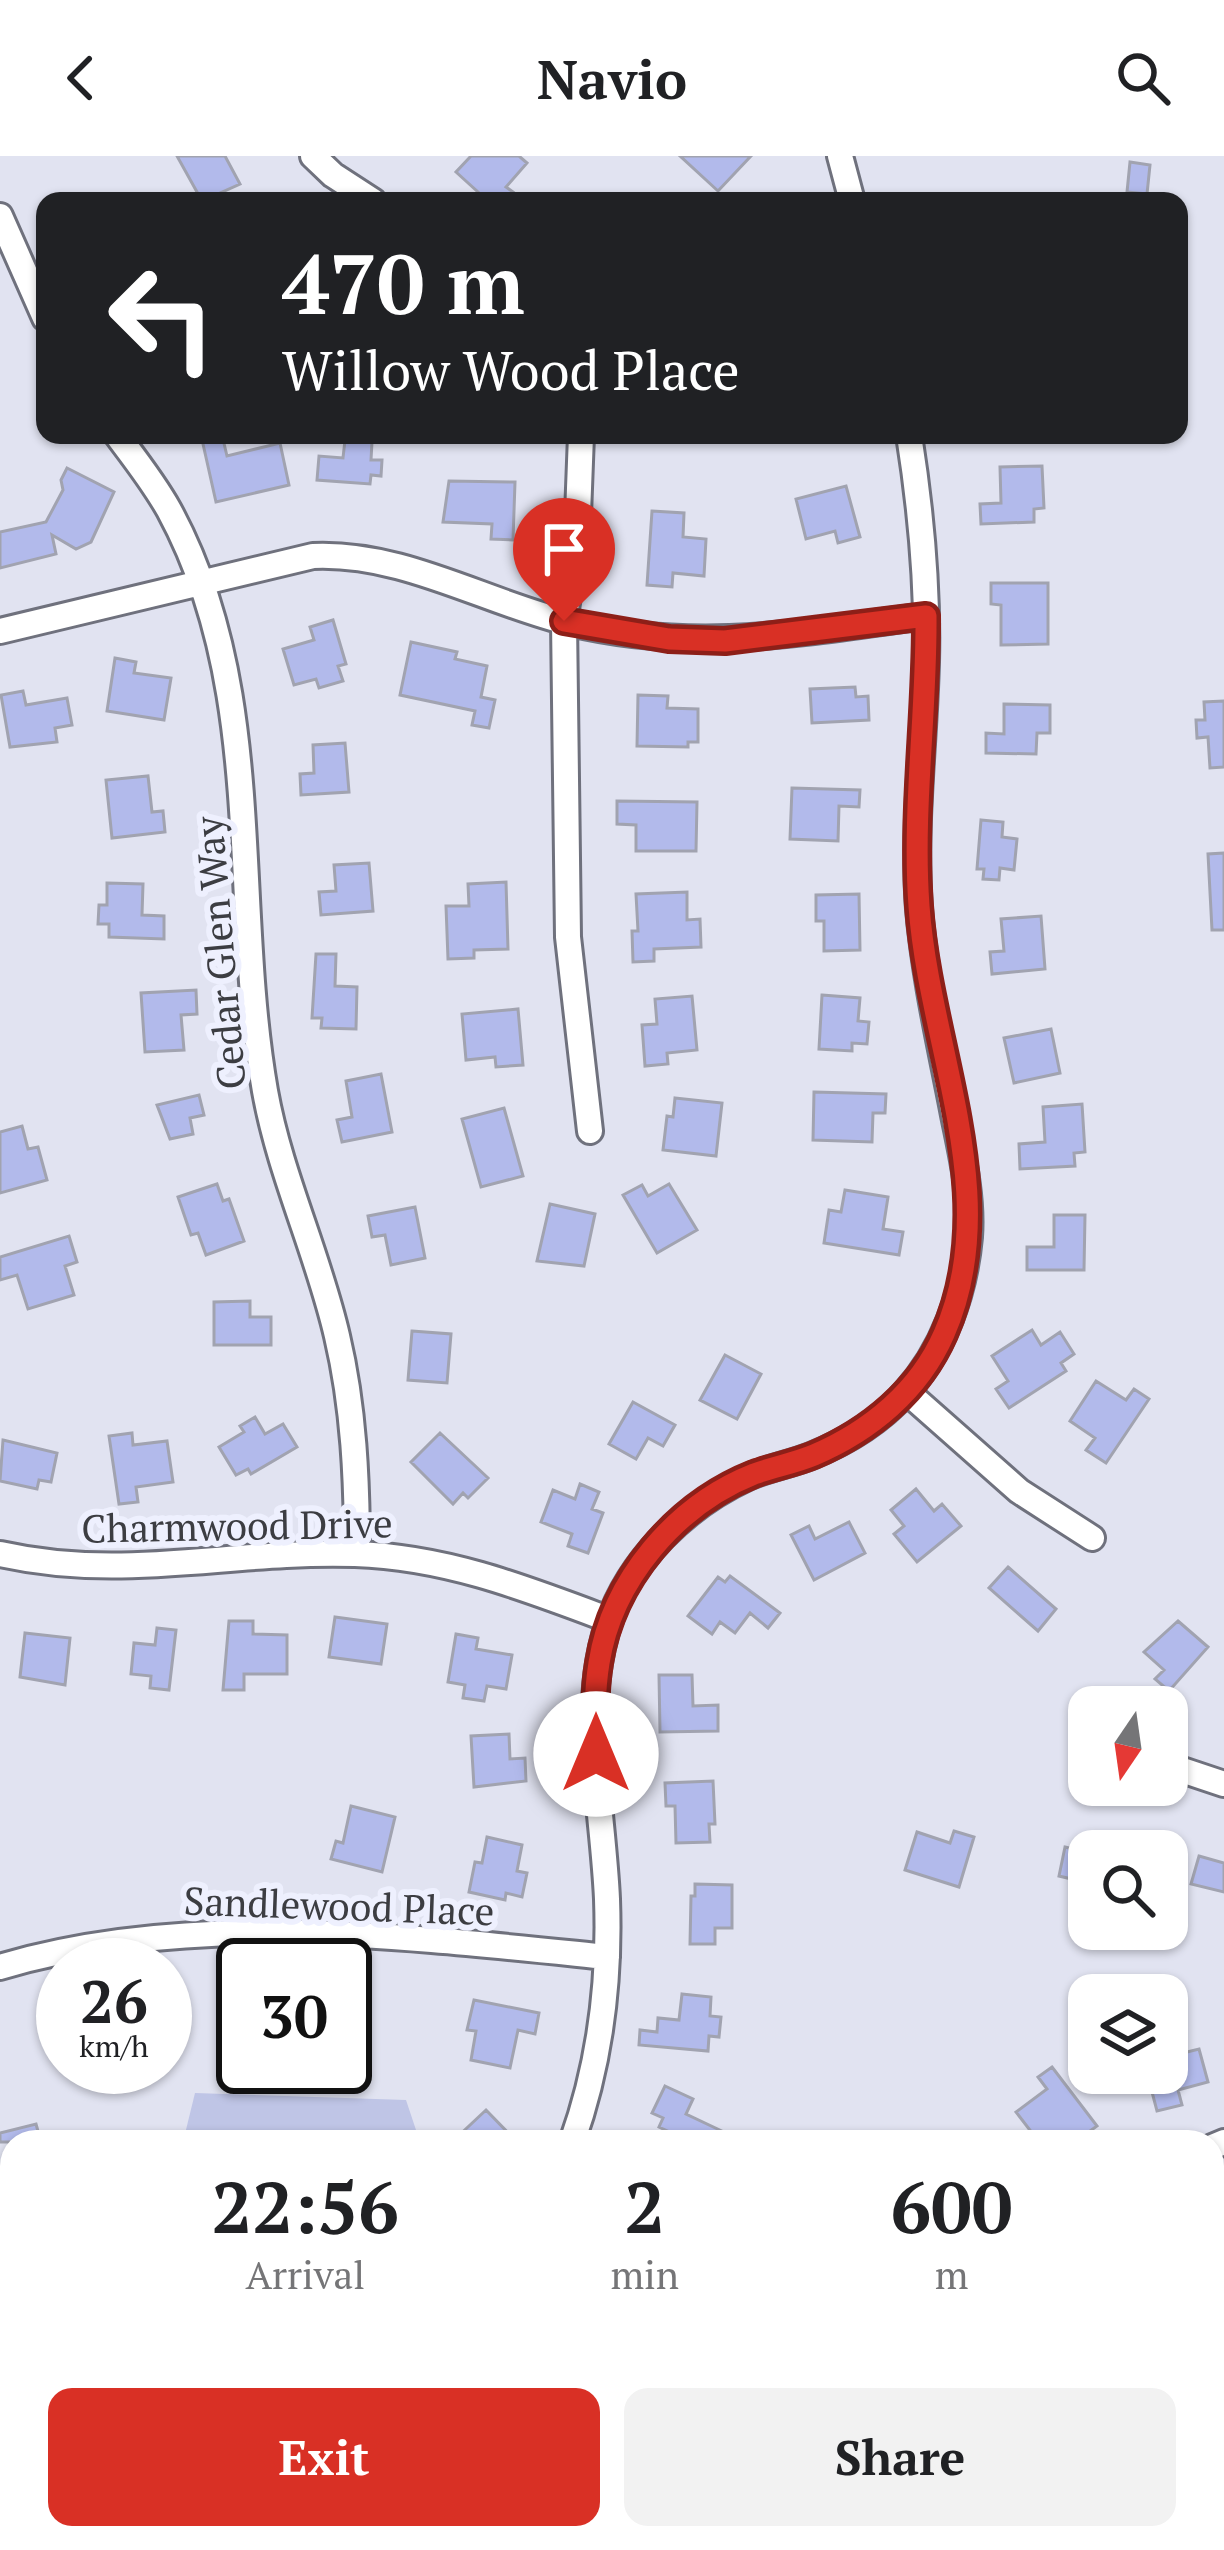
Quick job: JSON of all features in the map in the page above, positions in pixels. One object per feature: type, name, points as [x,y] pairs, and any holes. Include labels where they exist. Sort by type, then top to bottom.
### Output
[{"type":"street","points":[[313,156],[359,192]]},
{"type":"street","points":[[840,156],[850,192]]},
{"type":"street","points":[[0,216],[36,297]]},
{"type":"street","name":"Cedar Glen Way","points":[[123,444],[164,502],[202,582],[230,686],[242,787],[255,1028],[266,1096],[344,1367],[357,1487],[357,1554]]},
{"type":"street","points":[[581,444],[578,542],[564,621],[568,937],[590,1131]]},
{"type":"street","points":[[576,2130],[593,2071],[607,1957],[595,1700],[610,1620],[649,1553],[693,1510],[752,1475],[846,1440],[907,1392],[942,1339],[961,1285],[969,1233],[964,1167],[924,960],[919,904],[926,616],[921,508],[910,444]]},
{"type":"street","points":[[0,631],[313,556],[363,557],[564,621],[636,635],[725,641],[926,616]]},
{"type":"street","points":[[907,1392],[998,1475],[1092,1538]]},
{"type":"street","name":"Charmwood Drive","points":[[0,1554],[80,1568],[307,1554],[451,1564],[610,1620]]},
{"type":"street","points":[[1188,1772],[1224,1784]]},
{"type":"street","name":"Sandlewood Place","points":[[0,1967],[46,1954],[178,1935],[304,1934],[607,1957]]},
{"type":"shaded area","points":[[195,2093],[406,2100],[416,2130],[186,2130]]},
{"type":"building","points":[[177,156],[225,156],[240,184],[222,192],[197,192]]},
{"type":"building","points":[[471,156],[519,156],[527,163],[506,187],[513,192],[478,192],[456,172]]},
{"type":"building","points":[[680,156],[751,156],[718,191]]},
{"type":"building","points":[[1130,162],[1150,165],[1147,192],[1127,192]]},
{"type":"building","points":[[203,444],[224,444],[227,456],[280,444],[289,485],[216,502]]},
{"type":"building","points":[[345,444],[372,444],[371,460],[382,460],[381,476],[371,475],[370,484],[317,480],[319,456],[343,458]]},
{"type":"building","points":[[1042,466],[1044,508],[1034,509],[1034,522],[981,524],[980,504],[1001,503],[1000,467]]},
{"type":"building","points":[[67,468],[114,492],[91,542],[76,549],[52,535],[56,554],[0,568],[0,532],[46,522],[63,490],[61,480]]},
{"type":"building","points":[[449,481],[515,482],[513,540],[491,539],[492,524],[443,522]]},
{"type":"building","points":[[846,486],[860,537],[838,543],[835,531],[806,539],[796,499]]},
{"type":"building","points":[[652,511],[684,513],[683,537],[706,539],[704,576],[673,573],[672,587],[647,585]]},
{"type":"building","points":[[991,583],[1048,583],[1048,644],[1001,645],[1001,605],[991,604]]},
{"type":"building","points":[[333,620],[346,664],[338,666],[343,681],[319,688],[316,679],[294,685],[283,649],[314,640],[310,627]]},
{"type":"building","points":[[411,642],[457,652],[455,659],[487,666],[481,697],[495,700],[489,728],[472,725],[475,711],[400,695]]},
{"type":"building","points":[[115,658],[136,662],[134,673],[171,678],[164,720],[107,711]]},
{"type":"building","points":[[855,687],[856,697],[868,696],[869,720],[812,723],[810,689]]},
{"type":"building","points":[[23,691],[26,705],[67,698],[72,725],[55,728],[57,742],[10,747],[1,695]]},
{"type":"building","points":[[638,695],[668,696],[667,708],[698,709],[698,742],[688,742],[688,747],[637,746]]},
{"type":"building","points":[[1224,701],[1224,767],[1210,768],[1208,737],[1197,738],[1196,720],[1205,720],[1204,702]]},
{"type":"building","points":[[1004,704],[1050,705],[1050,733],[1037,733],[1036,754],[986,753],[986,733],[1004,734]]},
{"type":"building","points":[[345,743],[349,792],[301,795],[300,774],[314,773],[313,745]]},
{"type":"building","points":[[148,776],[152,812],[163,811],[165,832],[112,838],[106,780]]},
{"type":"building","points":[[792,788],[860,790],[859,807],[839,806],[838,841],[790,839]]},
{"type":"building","points":[[617,801],[697,802],[696,851],[636,851],[636,825],[617,824]]},
{"type":"building","points":[[981,820],[1003,822],[1002,837],[1017,839],[1014,870],[1000,868],[999,880],[983,879],[984,869],[977,869]]},
{"type":"building","points":[[1224,853],[1224,930],[1212,930],[1208,854]]},
{"type":"building","points":[[369,863],[373,911],[321,915],[319,892],[336,891],[334,865]]},
{"type":"building","points":[[506,882],[508,949],[474,950],[474,958],[448,959],[446,906],[469,906],[468,884]]},
{"type":"building","points":[[107,883],[143,884],[142,915],[164,916],[164,939],[109,937],[109,924],[98,924],[99,905],[107,905]]},
{"type":"building","points":[[687,892],[687,920],[700,919],[701,947],[654,949],[654,961],[633,962],[632,931],[638,931],[636,894]]},
{"type":"building","points":[[859,894],[860,950],[824,951],[824,921],[816,921],[816,895]]},
{"type":"building","points":[[1041,916],[1045,969],[992,974],[990,952],[1004,951],[1001,919]]},
{"type":"building","points":[[316,954],[336,954],[335,986],[357,987],[356,1029],[321,1028],[322,1018],[312,1018]]},
{"type":"building","points":[[196,990],[197,1014],[181,1015],[184,1050],[145,1052],[141,993]]},
{"type":"building","points":[[822,995],[860,998],[858,1021],[869,1022],[867,1044],[852,1043],[852,1051],[819,1049]]},
{"type":"building","points":[[692,996],[697,1050],[667,1053],[668,1064],[645,1066],[642,1025],[657,1024],[655,999]]},
{"type":"building","points":[[518,1009],[523,1065],[496,1067],[495,1057],[466,1060],[462,1014]]},
{"type":"building","points":[[1051,1029],[1060,1073],[1014,1083],[1004,1038]]},
{"type":"building","points":[[381,1074],[392,1132],[342,1142],[337,1120],[352,1117],[346,1081]]},
{"type":"building","points":[[814,1092],[886,1094],[885,1113],[873,1113],[872,1142],[813,1140]]},
{"type":"building","points":[[199,1095],[204,1115],[190,1118],[193,1134],[170,1139],[157,1105]]},
{"type":"building","points":[[675,1098],[722,1103],[716,1156],[663,1150],[667,1116],[673,1117]]},
{"type":"building","points":[[1082,1104],[1085,1152],[1074,1153],[1075,1166],[1020,1169],[1019,1144],[1045,1142],[1043,1107]]},
{"type":"building","points":[[504,1108],[523,1176],[481,1187],[462,1119]]},
{"type":"building","points":[[22,1126],[28,1149],[38,1147],[47,1180],[0,1193],[0,1132]]},
{"type":"building","points":[[217,1184],[223,1201],[229,1199],[244,1241],[206,1255],[198,1233],[191,1235],[178,1197]]},
{"type":"building","points":[[669,1184],[697,1230],[657,1253],[623,1195],[642,1185],[648,1196]]},
{"type":"building","points":[[845,1190],[888,1197],[883,1229],[903,1232],[899,1255],[824,1243],[829,1210],[841,1212]]},
{"type":"building","points":[[550,1204],[595,1214],[584,1266],[537,1261]]},
{"type":"building","points":[[415,1207],[425,1258],[391,1265],[385,1235],[372,1237],[368,1216]]},
{"type":"building","points":[[1054,1215],[1085,1215],[1084,1270],[1027,1270],[1027,1247],[1054,1247]]},
{"type":"building","points":[[69,1236],[77,1262],[65,1266],[74,1295],[28,1309],[17,1275],[0,1280],[0,1257]]},
{"type":"building","points":[[250,1301],[250,1317],[271,1317],[271,1345],[214,1345],[214,1302]]},
{"type":"building","points":[[1032,1330],[1041,1345],[1060,1332],[1074,1354],[1061,1363],[1066,1371],[1009,1408],[996,1389],[1008,1381],[992,1356]]},
{"type":"building","points":[[412,1331],[451,1334],[447,1383],[408,1380]]},
{"type":"building","points":[[725,1355],[761,1374],[737,1419],[700,1400]]},
{"type":"building","points":[[1096,1381],[1126,1400],[1134,1389],[1149,1399],[1106,1463],[1086,1450],[1095,1438],[1070,1421]]},
{"type":"building","points":[[633,1402],[675,1425],[663,1446],[648,1438],[636,1459],[609,1444]]},
{"type":"building","points":[[255,1417],[265,1434],[283,1424],[297,1447],[251,1474],[248,1469],[236,1475],[219,1447],[244,1432],[240,1426]]},
{"type":"building","points":[[132,1433],[133,1445],[167,1441],[173,1482],[136,1487],[138,1502],[119,1504],[109,1436]]},
{"type":"building","points":[[440,1433],[488,1478],[468,1498],[463,1493],[453,1504],[411,1462]]},
{"type":"building","points":[[3,1440],[57,1453],[51,1482],[39,1480],[37,1489],[0,1481]]},
{"type":"building","points":[[580,1484],[599,1492],[592,1509],[603,1513],[588,1553],[568,1546],[572,1534],[541,1522],[553,1490],[575,1499]]},
{"type":"building","points":[[916,1489],[934,1511],[942,1504],[961,1526],[917,1562],[894,1534],[904,1526],[891,1510]]},
{"type":"building","points":[[849,1522],[865,1553],[814,1580],[791,1535],[809,1526],[815,1539]]},
{"type":"building","points":[[1008,1567],[1056,1609],[1038,1631],[989,1588]]},
{"type":"building","points":[[730,1576],[780,1613],[768,1628],[750,1613],[735,1633],[720,1622],[712,1634],[688,1616],[718,1577],[725,1582]]},
{"type":"building","points":[[335,1617],[387,1624],[381,1664],[329,1657]]},
{"type":"building","points":[[229,1621],[253,1621],[253,1634],[287,1635],[287,1674],[244,1674],[244,1690],[223,1690]]},
{"type":"building","points":[[1178,1621],[1208,1647],[1173,1686],[1163,1686],[1155,1679],[1164,1670],[1144,1652]]},
{"type":"building","points":[[157,1628],[176,1630],[169,1690],[150,1688],[151,1676],[131,1674],[134,1643],[155,1645]]},
{"type":"building","points":[[25,1633],[70,1638],[65,1685],[20,1677]]},
{"type":"building","points":[[456,1634],[478,1638],[476,1649],[512,1655],[506,1689],[487,1686],[484,1701],[463,1698],[465,1685],[448,1682]]},
{"type":"building","points":[[659,1675],[692,1675],[693,1706],[718,1705],[718,1731],[660,1732]]},
{"type":"building","points":[[509,1734],[510,1759],[525,1758],[526,1781],[474,1787],[471,1736]]},
{"type":"building","points":[[713,1781],[715,1824],[709,1824],[710,1842],[676,1843],[675,1806],[666,1806],[665,1783]]},
{"type":"building","points":[[351,1806],[395,1817],[382,1872],[331,1859],[336,1841],[343,1843]]},
{"type":"building","points":[[954,1831],[974,1837],[959,1887],[905,1870],[917,1832],[950,1843]]},
{"type":"building","points":[[487,1837],[522,1845],[517,1871],[527,1873],[522,1897],[506,1893],[505,1900],[469,1892],[475,1862],[482,1863]]},
{"type":"building","points":[[1065,1847],[1068,1848],[1068,1878],[1059,1876]]},
{"type":"building","points":[[1199,1856],[1224,1863],[1224,1892],[1191,1884]]},
{"type":"building","points":[[695,1884],[732,1885],[732,1928],[715,1928],[715,1944],[690,1944]]},
{"type":"building","points":[[682,1994],[711,1997],[710,2016],[721,2017],[719,2037],[709,2036],[708,2051],[639,2045],[640,2030],[657,2032],[658,2018],[679,2020]]},
{"type":"building","points":[[474,2000],[539,2013],[535,2034],[518,2030],[510,2068],[471,2060],[476,2031],[467,2030]]},
{"type":"building","points":[[1199,2049],[1208,2082],[1188,2087],[1188,2052]]},
{"type":"building","points":[[1052,2067],[1068,2094],[1097,2126],[1092,2130],[1030,2130],[1016,2112],[1047,2089],[1038,2077]]},
{"type":"building","points":[[665,2086],[693,2099],[686,2114],[720,2130],[665,2130],[659,2127],[663,2118],[652,2113]]},
{"type":"building","points":[[1153,2094],[1179,2094],[1182,2105],[1157,2111]]},
{"type":"building","points":[[486,2110],[505,2130],[465,2130]]},
{"type":"route","points":[[564,621],[620,633],[725,641],[926,616],[919,904],[924,960],[969,1202],[965,1268],[956,1303],[942,1339],[907,1392],[846,1440],[752,1475],[711,1496],[649,1553],[610,1620],[599,1661],[596,1754]]}]
